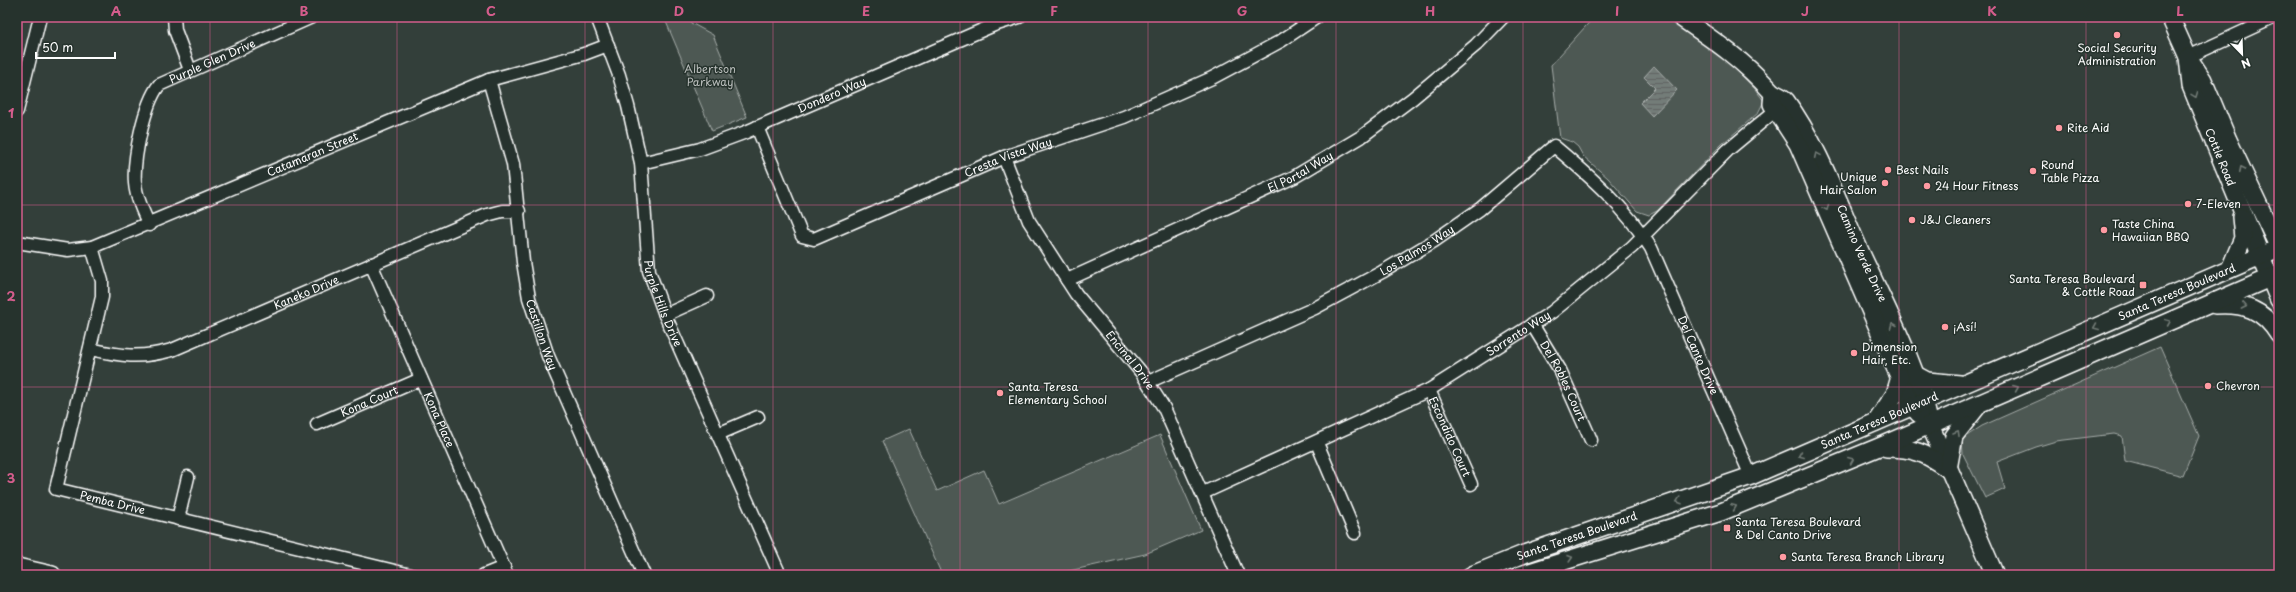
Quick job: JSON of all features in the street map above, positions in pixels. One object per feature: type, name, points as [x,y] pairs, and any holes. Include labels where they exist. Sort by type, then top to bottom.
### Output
[{"type":"main road","name":"Camino Verde Drive","points":[[1680,17],[1731,51],[1764,81],[1778,101],[1907,376],[1918,403],[1930,425],[1995,575]]},
{"type":"main road","name":"Cottle Road","points":[[2170,17],[2188,57],[2203,80],[2228,140],[2279,248]]},
{"type":"main road","name":"Cottle Road","points":[[2188,57],[2191,86],[2262,256],[2275,276],[2279,300]]},
{"type":"main road","points":[[2256,197],[2268,212],[2279,219]]},
{"type":"main road","points":[[2230,269],[2243,238],[2244,231],[2239,203]]},
{"type":"main road","name":"Santa Teresa Boulevard","points":[[1472,575],[1524,554],[1751,476],[2279,248]]},
{"type":"main road","name":"Santa Teresa Boulevard","points":[[1528,573],[1714,515],[1879,448],[2275,276]]},
{"type":"main road","points":[[2205,306],[2240,305],[2252,308],[2265,316],[2279,335]]},
{"type":"main road","points":[[1875,423],[1907,376],[1927,381],[1962,384]]},
{"type":"main road","points":[[1879,448],[1907,448],[1919,450],[1948,469],[1954,436],[1980,404]]},
{"type":"main road","points":[[17,567],[52,575]]},
{"type":"street","points":[[17,111],[40,17]]},
{"type":"street","points":[[174,17],[175,30],[190,70]]},
{"type":"street","name":"Purple Glen Drive","points":[[149,225],[135,185],[134,168],[148,102],[159,85],[312,17]]},
{"type":"street","name":"Purple Hills Drive","points":[[597,17],[628,106],[641,163],[649,272],[665,316],[780,575]]},
{"type":"street","name":"Dondero Way","points":[[641,163],[700,149],[757,127],[994,25],[1019,17]]},
{"type":"street","name":"Cresta Vista Way","points":[[757,127],[802,236],[814,238],[1004,157],[1124,117],[1212,78],[1281,41],[1317,17]]},
{"type":"street","name":"El Portal Way","points":[[1067,280],[1294,177],[1354,141],[1414,98],[1476,45],[1503,17]]},
{"type":"street","points":[[2188,57],[2276,17]]},
{"type":"street","name":"Catamaran Street","points":[[17,242],[68,250],[92,247],[149,225],[489,80],[584,54],[608,45]]},
{"type":"street","name":"Castillon Way","points":[[489,80],[514,164],[523,262],[536,325],[548,356],[644,575]]},
{"type":"street","name":"Sorrento Way","points":[[1202,494],[1429,390],[1552,312],[1643,236],[1728,150],[1761,121],[1778,101]]},
{"type":"street","name":"Los Palmos Way","points":[[1148,382],[1315,308],[1382,272],[1434,241],[1480,208],[1554,146],[1596,181],[1636,223],[1643,236]]},
{"type":"street","name":"Encinal Drive","points":[[1004,157],[1029,221],[1067,280],[1148,382],[1172,424],[1238,575]]},
{"type":"street","name":"Kaneko Drive","points":[[90,349],[124,356],[149,356],[172,350],[487,215],[502,211],[519,211]]},
{"type":"street","name":"Del Canto Drive","points":[[1643,236],[1651,248],[1751,476]]},
{"type":"street","name":"Pemba Drive","points":[[92,247],[102,281],[102,297],[56,489],[411,575]]},
{"type":"street","name":"Kona Place","points":[[371,264],[505,571]]},
{"type":"street","points":[[665,316],[707,296]]},
{"type":"street","name":"Del Robles Court","points":[[1532,324],[1560,370],[1591,440]]},
{"type":"street","name":"Kona Court","points":[[317,424],[421,379]]},
{"type":"street","name":"Escondido Court","points":[[1429,390],[1471,484]]},
{"type":"street","points":[[718,434],[758,418]]},
{"type":"street","points":[[1316,443],[1355,533]]},
{"type":"street","points":[[178,519],[188,477]]},
{"type":"street","points":[[484,575],[505,571]]},
{"type":"green space","name":"Albertson Parkway","points":[[664,17],[688,17],[691,23],[713,35],[747,117],[712,131]]},
{"type":"green space","points":[[1594,17],[1663,17],[1720,54],[1755,89],[1764,101],[1758,113],[1722,144],[1657,211],[1649,215],[1637,211],[1608,178],[1583,156],[1578,147],[1572,142],[1560,138],[1551,65]]},
{"type":"green space","points":[[2160,347],[2199,436],[2183,476],[2125,461],[2122,436],[2114,434],[2056,441],[1997,462],[2005,489],[1985,498],[1963,454],[1962,439],[1982,426]]},
{"type":"green space","points":[[909,429],[937,491],[984,470],[999,504],[1160,435],[1201,530],[1145,554],[1051,575],[942,575],[882,441]]},
{"type":"shaded area","points":[[1654,66],[1677,90],[1652,116],[1640,103],[1655,88],[1644,77]]},
{"type":"place","name":"Social Security Administration","points":[[2117,35]]},
{"type":"place","name":"Rite Aid","points":[[2059,128]]},
{"type":"place","name":"Best Nails","points":[[1888,170]]},
{"type":"place","name":"Round Table Pizza","points":[[2033,171]]},
{"type":"place","name":"Unique Hair Salon","points":[[1885,183]]},
{"type":"place","name":"24 Hour Fitness","points":[[1927,186]]},
{"type":"place","name":"7-Eleven","points":[[2188,204]]},
{"type":"place","name":"J&J Cleaners","points":[[1912,220]]},
{"type":"place","name":"Taste China Hawaiian BBQ","points":[[2104,230]]},
{"type":"place","name":"Santa Teresa Boulevard & Cottle Road","points":[[2143,285]]},
{"type":"place","name":"¡Así!","points":[[1945,327]]},
{"type":"place","name":"Dimension Hair, Etc.","points":[[1854,353]]},
{"type":"place","name":"Chevron","points":[[2208,386]]},
{"type":"place","name":"Santa Teresa Elementary School","points":[[1000,393]]},
{"type":"place","name":"Santa Teresa Boulevard & Del Canto Drive","points":[[1727,528]]},
{"type":"place","name":"Santa Teresa Branch Library","points":[[1783,557]]}]
